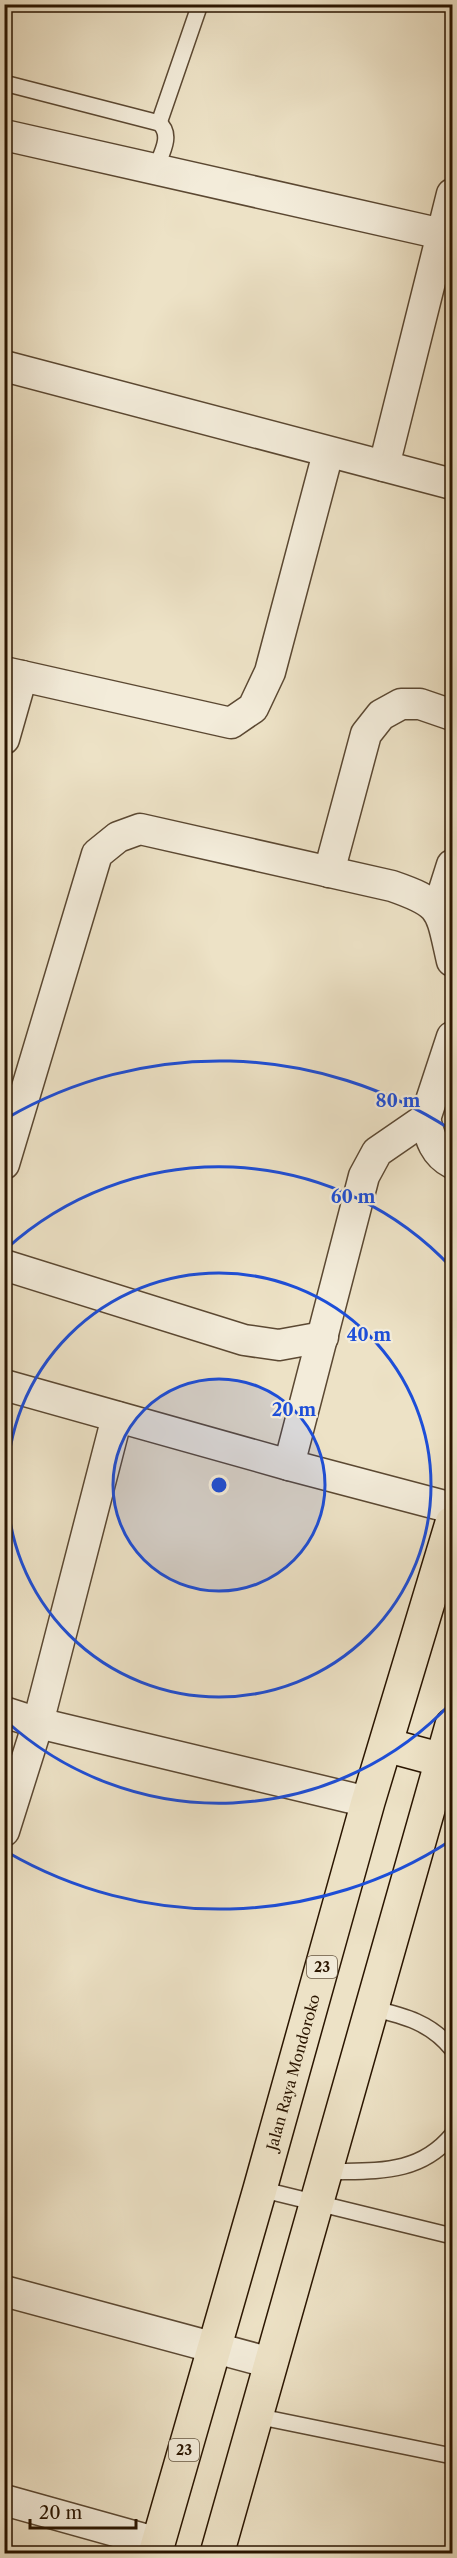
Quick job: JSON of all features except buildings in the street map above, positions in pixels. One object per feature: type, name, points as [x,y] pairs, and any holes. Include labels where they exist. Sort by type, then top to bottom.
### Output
[{"type":"highway","name":"Jalan Raya Mondoroko","points":[[157,2548],[368,1802],[453,1523]]},
{"type":"highway","points":[[217,2553],[453,1725]]},
{"type":"highway","points":[[386,1745],[442,1760]]},
{"type":"street","points":[[4,135],[442,234]]},
{"type":"street","points":[[384,466],[453,194]]},
{"type":"street","points":[[4,366],[453,484]]},
{"type":"street","points":[[4,739],[13,674],[231,723],[253,708],[270,672],[328,453]]},
{"type":"street","points":[[328,872],[366,734],[381,715],[401,704],[420,704],[453,716]]},
{"type":"street","points":[[4,1164],[97,855],[118,837],[140,829],[392,886],[423,897],[438,909]]},
{"type":"street","points":[[453,865],[438,909],[453,961]]},
{"type":"street","points":[[453,1037],[425,1119],[433,1146],[446,1160],[453,1163]]},
{"type":"street","points":[[289,1466],[370,1162],[376,1152],[425,1119]]},
{"type":"street","points":[[4,1265],[244,1340],[279,1345],[322,1337]]},
{"type":"street","points":[[4,1385],[289,1466],[453,1509]]},
{"type":"street","points":[[4,1831],[38,1722],[117,1417]]},
{"type":"street","points":[[4,1712],[368,1802]]},
{"type":"street","points":[[4,2290],[271,2363]]},
{"type":"street","points":[[4,2500],[157,2548]]},
{"type":"lane","points":[[159,123],[200,4]]},
{"type":"lane","points":[[4,82],[159,123],[165,128],[167,137],[155,170]]},
{"type":"lane","points":[[371,2008],[413,2019],[443,2038],[453,2049]]},
{"type":"lane","points":[[260,2189],[320,2187],[399,2169],[440,2150],[453,2135]]},
{"type":"lane","points":[[320,2187],[453,2236]]},
{"type":"lane","points":[[256,2416],[453,2456]]}]
